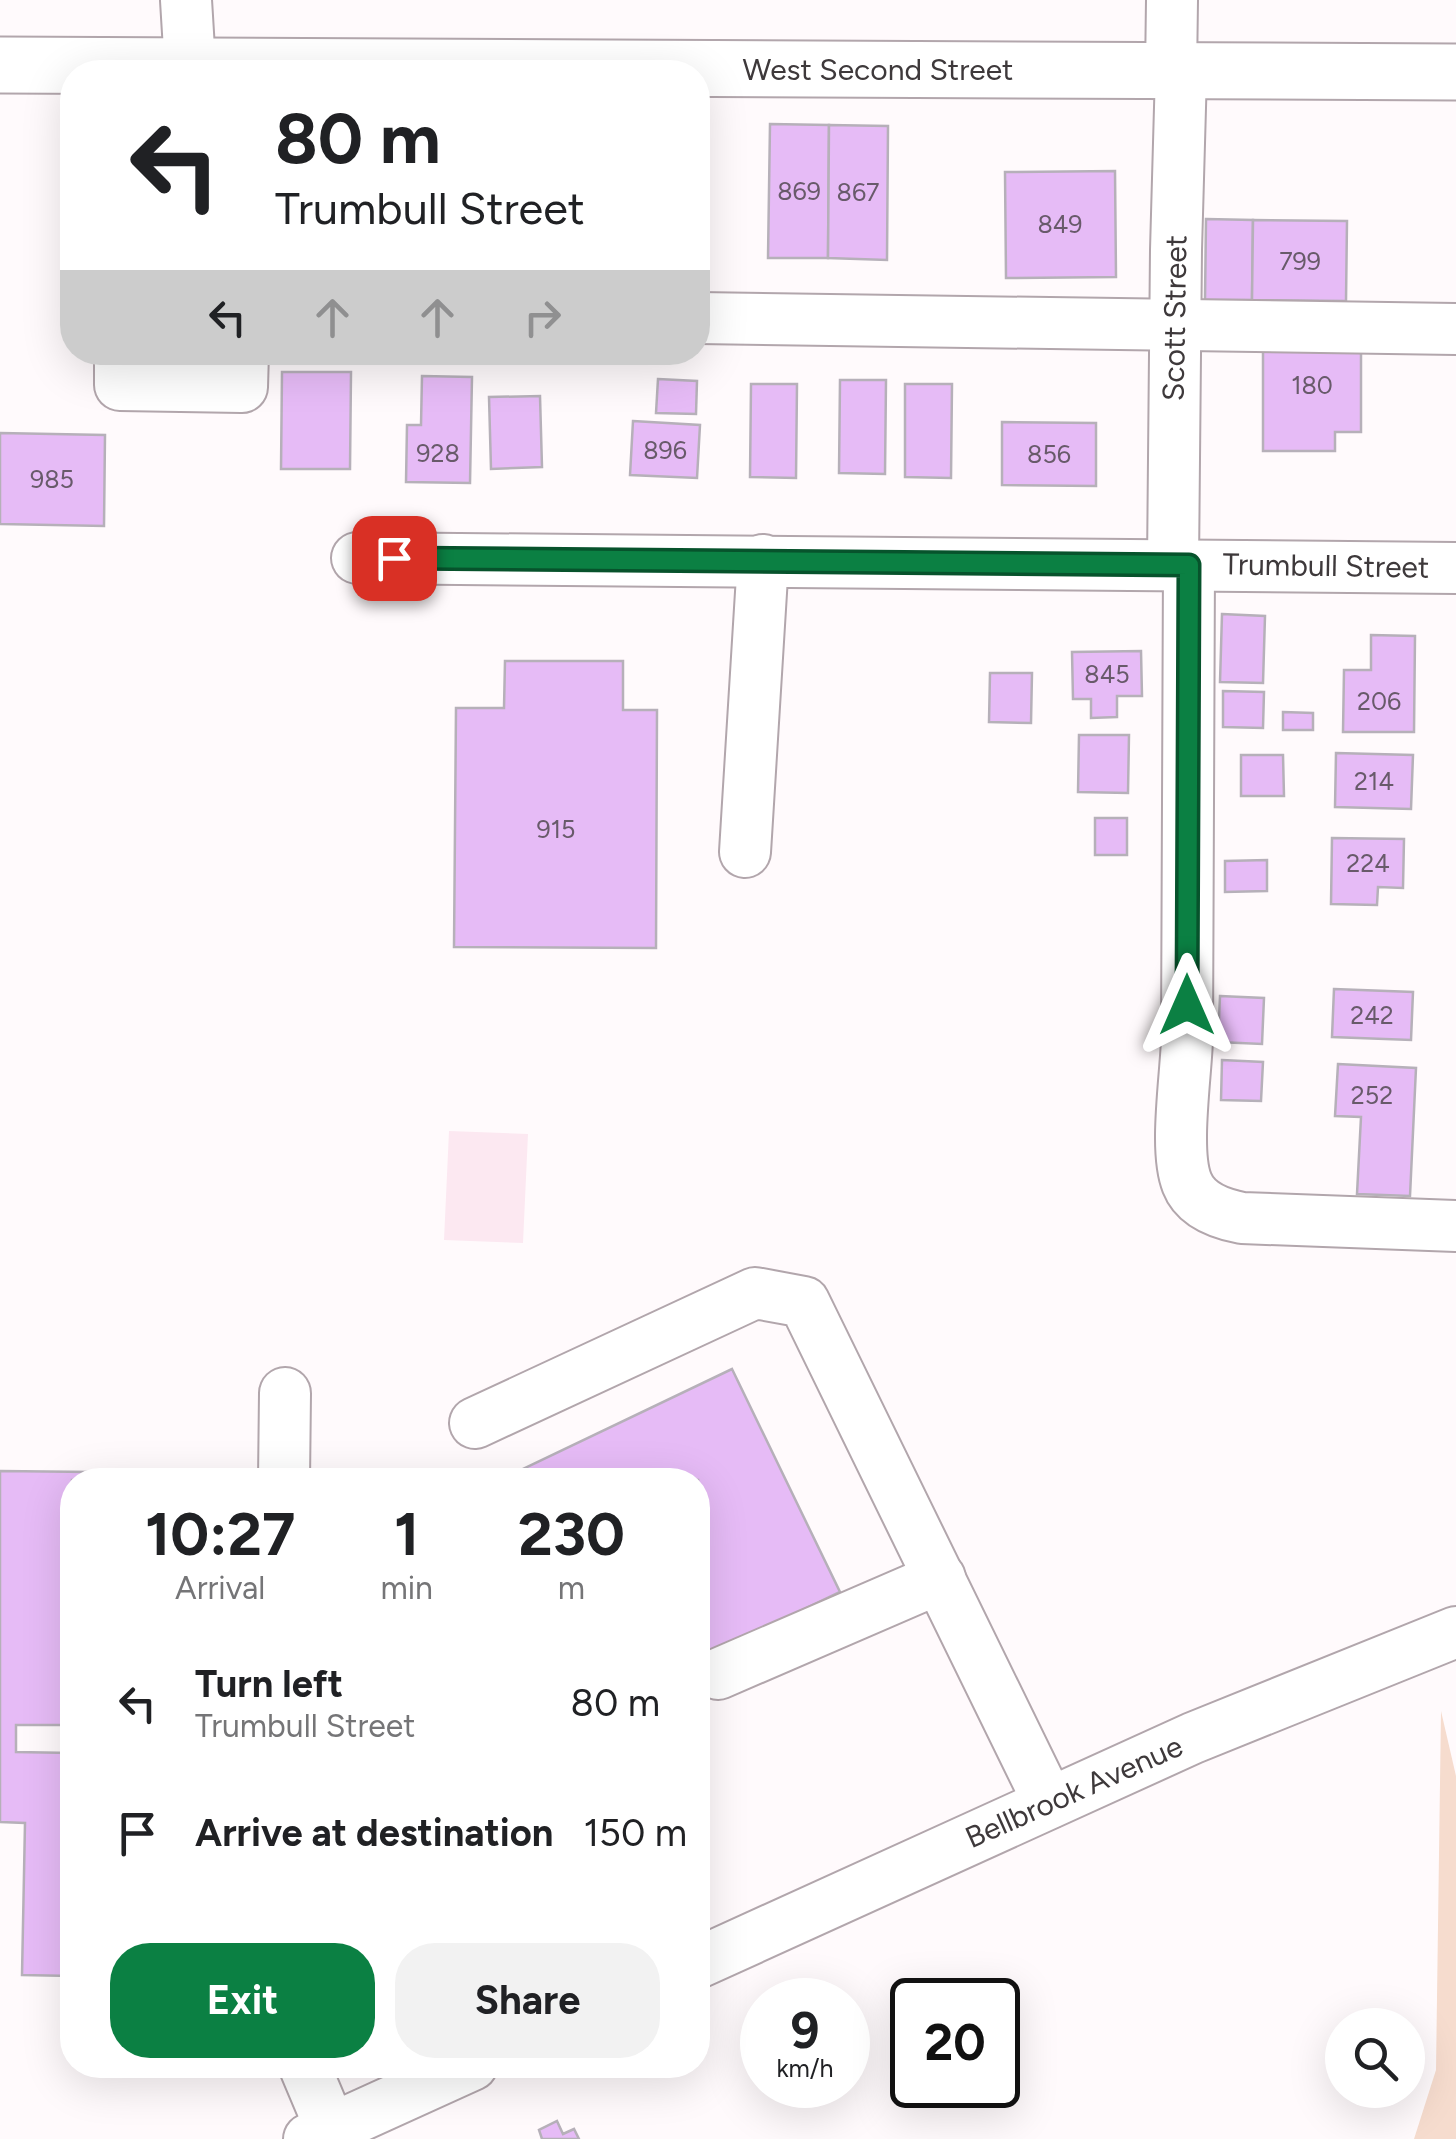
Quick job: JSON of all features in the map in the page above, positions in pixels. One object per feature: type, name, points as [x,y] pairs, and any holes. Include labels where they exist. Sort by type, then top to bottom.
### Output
[{"type":"main road","name":"West Second Street","points":[[0,64],[60,66]]},
{"type":"main road","name":"West Second Street","points":[[710,71],[1456,72]]},
{"type":"street","points":[[186,0],[190,60]]},
{"type":"street","name":"Scott Street","points":[[1172,0],[1187,1025],[1182,1164],[1188,1186],[1202,1203],[1223,1214],[1242,1218],[1456,1226]]},
{"type":"street","points":[[710,318],[1456,329]]},
{"type":"street","points":[[120,365],[120,385],[242,387],[243,365]]},
{"type":"street","name":"Trumbull Street","points":[[357,558],[1456,568]]},
{"type":"street","points":[[745,852],[763,560]]},
{"type":"street","points":[[475,1423],[754,1293],[804,1302],[1049,1804]]},
{"type":"street","points":[[284,1468],[285,1393]]},
{"type":"street","points":[[718,1674],[940,1578]]},
{"type":"street","name":"Bellbrook Avenue","points":[[710,1958],[1193,1738],[1456,1632]]},
{"type":"street","points":[[307,2078],[320,2134],[443,2078]]},
{"type":"shaded area","points":[[449,1131],[528,1134],[523,1243],[444,1240]]},
{"type":"shaded area","points":[[1441,1711],[1456,1776],[1456,2139],[1414,2139],[1436,2070]]},
{"type":"building","points":[[770,124],[829,125],[828,258],[768,258]]},
{"type":"building","points":[[829,125],[888,126],[887,260],[828,258]]},
{"type":"building","points":[[1115,171],[1116,277],[1006,278],[1005,172]]},
{"type":"building","points":[[1206,219],[1253,220],[1252,300],[1205,300]]},
{"type":"building","points":[[1253,220],[1347,221],[1346,301],[1252,300]]},
{"type":"building","points":[[1263,337],[1361,338],[1361,432],[1335,432],[1335,451],[1263,451]]},
{"type":"building","points":[[282,372],[351,372],[350,469],[281,469]]},
{"type":"building","points":[[422,376],[472,377],[470,483],[406,482],[407,425],[421,425]]},
{"type":"building","points":[[658,379],[697,381],[696,414],[656,413]]},
{"type":"building","points":[[840,380],[886,380],[885,474],[839,473]]},
{"type":"building","points":[[751,384],[797,384],[796,478],[750,477]]},
{"type":"building","points":[[905,384],[952,384],[951,478],[905,477]]},
{"type":"building","points":[[540,396],[542,467],[491,469],[489,397]]},
{"type":"building","points":[[633,421],[700,425],[697,478],[630,475]]},
{"type":"building","points":[[1002,422],[1096,423],[1096,486],[1002,485]]},
{"type":"building","points":[[0,433],[105,435],[104,526],[0,524]]},
{"type":"building","points":[[1222,614],[1265,616],[1263,683],[1220,682]]},
{"type":"building","points":[[1371,635],[1415,636],[1414,732],[1343,732],[1344,670],[1371,670]]},
{"type":"building","points":[[1141,651],[1142,696],[1117,696],[1117,717],[1091,718],[1091,699],[1073,699],[1072,652]]},
{"type":"building","points":[[505,661],[623,661],[623,710],[657,710],[656,948],[454,947],[456,708],[504,708]]},
{"type":"building","points":[[990,673],[1032,673],[1031,723],[989,722]]},
{"type":"building","points":[[1223,691],[1264,692],[1263,728],[1223,727]]},
{"type":"building","points":[[1283,712],[1313,713],[1313,730],[1283,730]]},
{"type":"building","points":[[1079,735],[1129,735],[1128,793],[1078,792]]},
{"type":"building","points":[[1336,753],[1413,755],[1411,809],[1335,807]]},
{"type":"building","points":[[1241,755],[1283,755],[1284,796],[1241,796]]},
{"type":"building","points":[[1095,818],[1127,818],[1127,855],[1095,855]]},
{"type":"building","points":[[1332,838],[1404,839],[1403,888],[1378,887],[1377,905],[1331,904]]},
{"type":"building","points":[[1267,860],[1267,891],[1225,892],[1225,861]]},
{"type":"building","points":[[1334,989],[1413,992],[1411,1040],[1332,1037]]},
{"type":"building","points":[[1220,996],[1264,998],[1262,1044],[1218,1042]]},
{"type":"building","points":[[1222,1060],[1263,1062],[1261,1101],[1221,1100]]},
{"type":"building","points":[[1338,1064],[1416,1068],[1410,1196],[1357,1194],[1361,1117],[1335,1116]]},
{"type":"building","points":[[732,1369],[840,1592],[710,1654],[710,1468],[525,1468]]},
{"type":"building","points":[[0,1471],[60,1472],[60,1725],[16,1725],[16,1752],[60,1753],[60,1976],[22,1975],[25,1823],[0,1822]]},
{"type":"building","points":[[557,2121],[563,2134],[574,2129],[579,2139],[542,2139],[539,2130]]},
{"type":"route","points":[[394,558],[1189,565],[1187,1005]]}]
